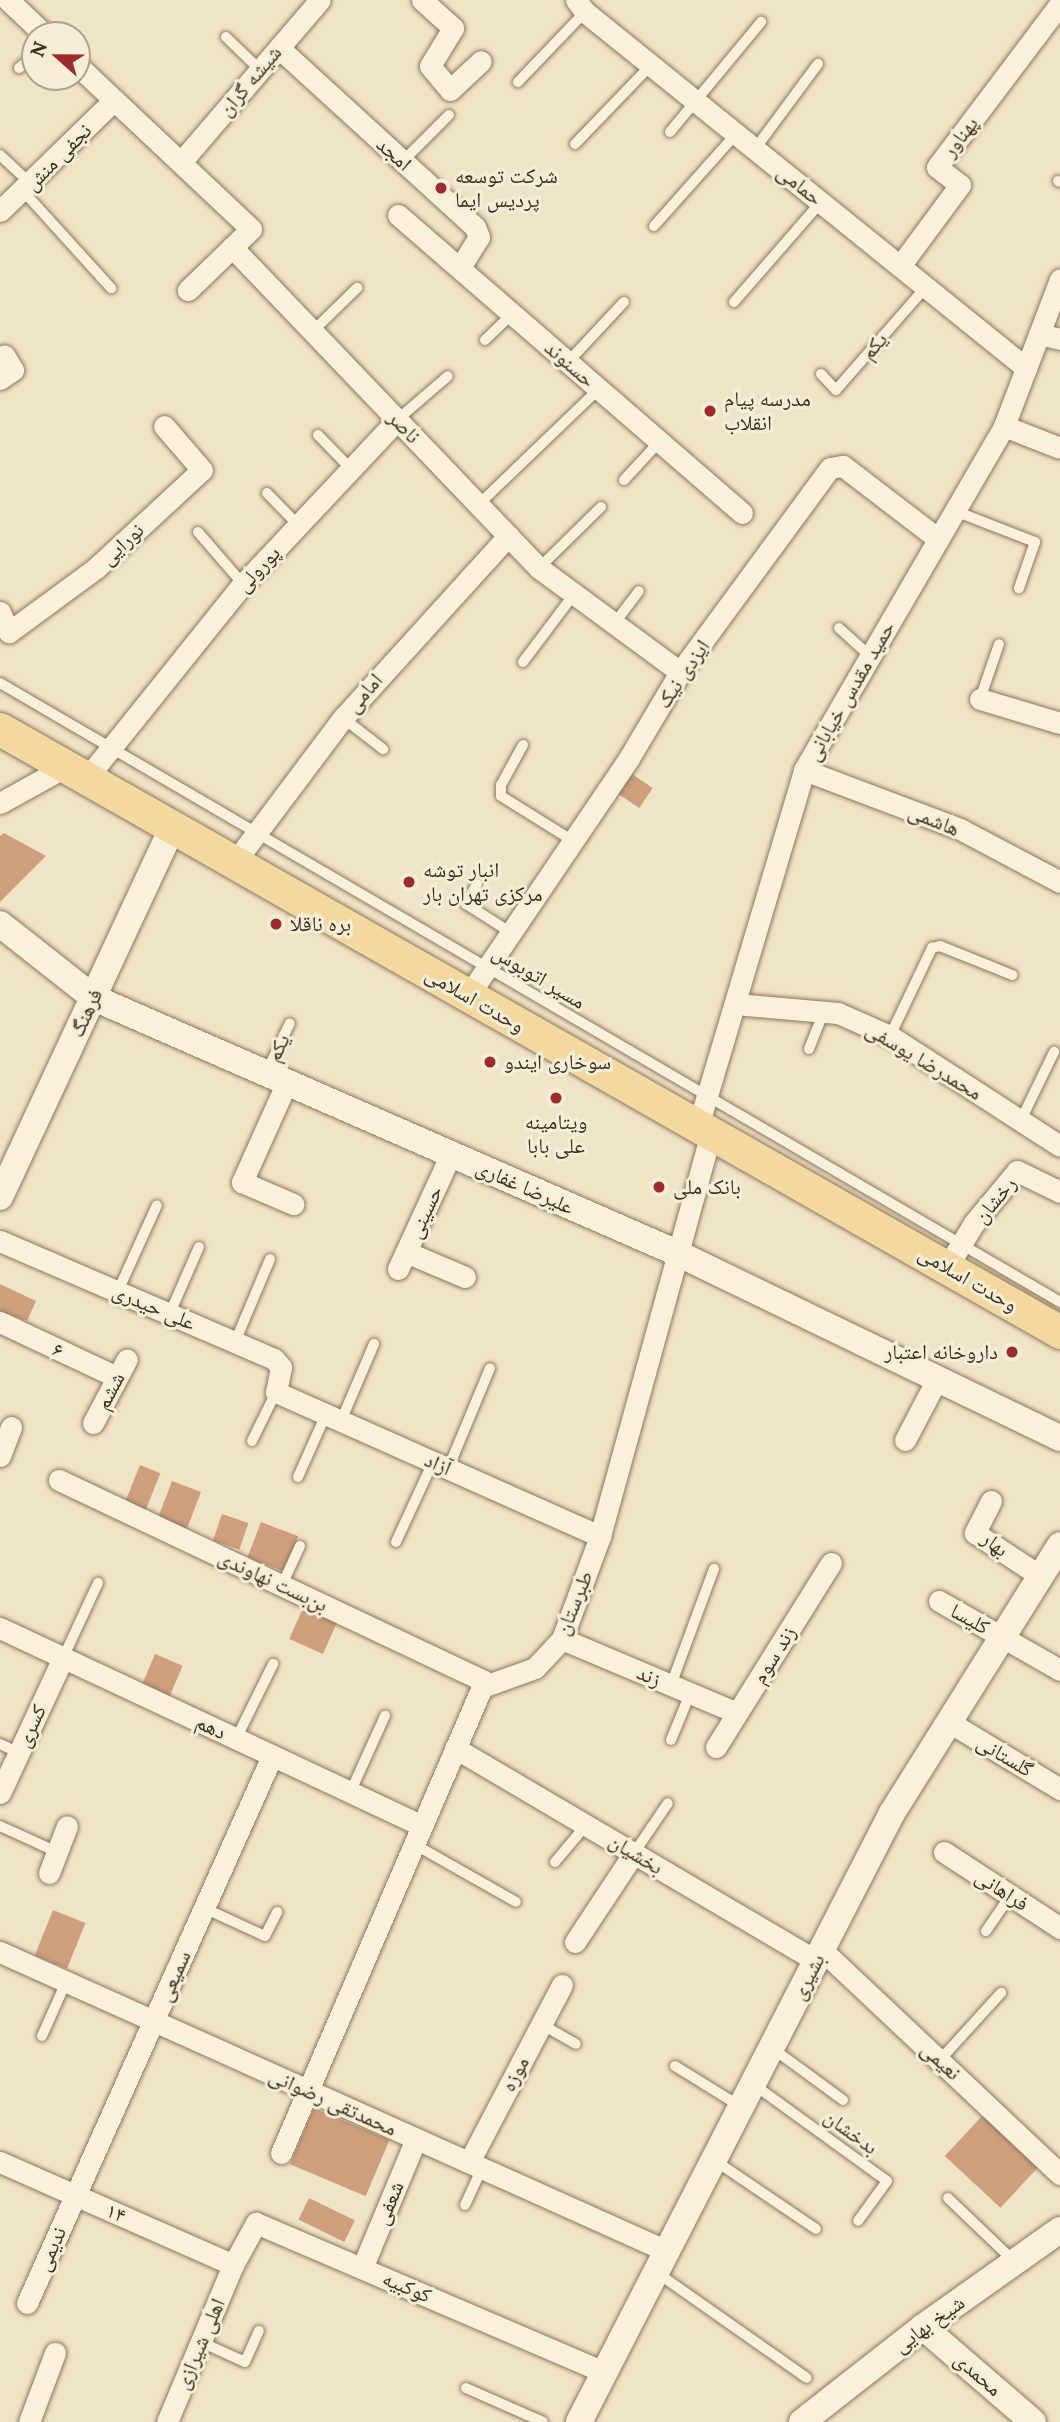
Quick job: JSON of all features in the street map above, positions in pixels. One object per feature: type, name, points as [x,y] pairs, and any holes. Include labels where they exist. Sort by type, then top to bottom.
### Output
[{"type":"main road","name":"وحدت اسلامی","points":[[0,729],[468,996],[705,1120],[954,1256],[1060,1332]]},
{"type":"street","points":[[8,0],[30,21]]},
{"type":"street","name":"شیشه گران","points":[[181,162],[320,0]]},
{"type":"street","points":[[422,0],[453,28],[430,66],[450,90],[481,61]]},
{"type":"street","name":"پهناور","points":[[900,266],[960,185],[937,167],[1060,4]]},
{"type":"street","name":"حمامی","points":[[581,6],[1026,368]]},
{"type":"street","name":"امجد","points":[[279,48],[479,232],[460,268]]},
{"type":"street","points":[[91,78],[251,229],[188,290]]},
{"type":"street","name":"نجفی منش","points":[[0,211],[27,188],[114,100]]},
{"type":"street","name":"حسنوند","points":[[398,215],[742,513]]},
{"type":"street","name":"ناصر","points":[[232,247],[538,568],[680,672]]},
{"type":"street","name":"حمید مقدس خیابانی","points":[[705,1120],[735,1004],[804,770],[1004,426],[1026,368],[1050,337],[1060,279]]},
{"type":"street","points":[[0,379],[13,370],[4,355]]},
{"type":"street","name":"پورولی","points":[[75,773],[110,747],[243,584],[397,420]]},
{"type":"street","name":"نورایی","points":[[0,612],[9,632],[96,568],[202,470],[164,426]]},
{"type":"street","points":[[1004,426],[1060,448]]},
{"type":"street","name":"ایزدی نیک","points":[[468,996],[573,841],[680,672],[836,464],[938,539]]},
{"type":"street","name":"امامی","points":[[234,863],[342,718],[508,536]]},
{"type":"street","points":[[979,699],[1060,723]]},
{"type":"street","name":"هاشمی","points":[[804,770],[960,829],[1060,882]]},
{"type":"street","points":[[0,803],[75,773]]},
{"type":"street","name":"فرهنگ","points":[[0,1198],[172,828]]},
{"type":"street","name":"علیرضا غفاری","points":[[0,924],[94,998],[677,1253],[936,1381],[1060,1438]]},
{"type":"street","name":"محمدرضا یوسفی","points":[[735,1004],[838,1013],[890,1036],[1060,1146]]},
{"type":"street","points":[[277,1078],[242,1182],[293,1204]]},
{"type":"street","name":"طبرستان","points":[[487,1682],[535,1668],[562,1639],[600,1536],[677,1253],[705,1120]]},
{"type":"street","name":"حسینی","points":[[451,1154],[402,1260],[465,1277]]},
{"type":"street","name":"رخشان","points":[[954,1256],[1017,1171],[1060,1192]]},
{"type":"street","name":"علی حیدری","points":[[0,1241],[235,1342],[281,1367],[275,1392]]},
{"type":"street","name":"۶","points":[[0,1322],[122,1368]]},
{"type":"street","name":"ششم","points":[[93,1423],[122,1368]]},
{"type":"street","points":[[905,1440],[936,1381]]},
{"type":"street","name":"آزاد","points":[[275,1392],[600,1536]]},
{"type":"street","points":[[1,1453],[11,1427]]},
{"type":"street","name":"بن‌بست نهاوندی","points":[[59,1480],[487,1682]]},
{"type":"street","name":"بهار","points":[[991,1501],[975,1533],[1040,1576]]},
{"type":"street","name":"بشیری","points":[[579,2422],[892,1813],[1060,1545]]},
{"type":"street","name":"زند سوم","points":[[716,1747],[831,1563]]},
{"type":"street","name":"کلیسا","points":[[939,1601],[1060,1670]]},
{"type":"street","name":"دهم","points":[[0,1628],[350,1793],[418,1835]]},
{"type":"street","name":"زند","points":[[562,1639],[737,1713]]},
{"type":"street","name":"کسری","points":[[0,1794],[9,1748],[63,1658]]},
{"type":"street","points":[[281,2153],[455,1748],[487,1682]]},
{"type":"street","name":"گلستانی","points":[[949,1722],[1060,1789]]},
{"type":"street","name":"بخشیان","points":[[455,1748],[634,1853],[819,1955]]},
{"type":"street","name":"سمیعی","points":[[75,2195],[272,1756]]},
{"type":"street","points":[[49,1873],[67,1826]]},
{"type":"street","name":"فراهانی","points":[[944,1852],[1060,1928]]},
{"type":"street","points":[[575,1942],[634,1853]]},
{"type":"street","name":"محمدتقی رضوانی","points":[[0,1952],[475,2165],[661,2261]]},
{"type":"street","name":"نعیمی","points":[[819,1955],[940,2060],[1060,2174]]},
{"type":"street","name":"موزه","points":[[475,2165],[562,1985]]},
{"type":"street","name":"شعفی","points":[[362,2268],[416,2139]]},
{"type":"street","name":"۱۴","points":[[0,2162],[233,2265]]},
{"type":"street","name":"ندیمی","points":[[27,2303],[75,2195]]},
{"type":"street","name":"کوکبیه","points":[[233,2265],[251,2225],[256,2223],[604,2372]]},
{"type":"street","name":"شیخ بهایی","points":[[802,2422],[923,2327],[1060,2230]]},
{"type":"street","name":"اهلی شیرازی","points":[[167,2422],[233,2265]]},
{"type":"street","name":"محمدی","points":[[923,2327],[1033,2422]]},
{"type":"street","points":[[29,2422],[55,2353]]},
{"type":"lane","points":[[518,82],[581,6]]},
{"type":"lane","points":[[670,132],[761,22]]},
{"type":"lane","points":[[226,37],[260,70]]},
{"type":"lane","points":[[755,149],[818,64]]},
{"type":"lane","points":[[575,144],[651,65]]},
{"type":"lane","points":[[403,161],[449,116]]},
{"type":"lane","points":[[654,226],[736,134]]},
{"type":"lane","points":[[0,155],[111,288]]},
{"type":"lane","points":[[734,302],[821,202]]},
{"type":"lane","name":"یکم","points":[[821,374],[836,390],[926,287]]},
{"type":"lane","points":[[313,331],[357,288]]},
{"type":"lane","points":[[568,362],[624,302]]},
{"type":"lane","points":[[485,340],[512,314]]},
{"type":"lane","name":"پورولی","points":[[397,420],[448,376]]},
{"type":"lane","points":[[478,505],[599,389]]},
{"type":"lane","points":[[318,435],[350,468]]},
{"type":"lane","points":[[624,480],[660,441]]},
{"type":"lane","points":[[267,493],[299,526]]},
{"type":"lane","points":[[538,568],[601,507]]},
{"type":"lane","points":[[955,511],[1035,542],[1019,588]]},
{"type":"lane","points":[[198,532],[243,584]]},
{"type":"lane","points":[[614,624],[639,591]]},
{"type":"lane","points":[[523,662],[574,594]]},
{"type":"lane","points":[[839,628],[870,656]]},
{"type":"lane","points":[[979,699],[999,644]]},
{"type":"lane","name":"مسیر اتوبوس","points":[[0,683],[487,968],[705,1120]]},
{"type":"lane","points":[[342,718],[383,748]]},
{"type":"lane","points":[[523,745],[501,785],[501,796],[573,841]]},
{"type":"lane","points":[[477,884],[466,904],[510,932]]},
{"type":"lane","points":[[890,1036],[932,948],[940,946],[1012,975]]},
{"type":"lane","points":[[809,1049],[824,1011]]},
{"type":"lane","name":"یکم","points":[[277,1078],[290,1023]]},
{"type":"lane","points":[[1021,1120],[1054,1052]]},
{"type":"lane","points":[[118,1292],[157,1205]]},
{"type":"lane","points":[[170,1313],[199,1247]]},
{"type":"lane","points":[[954,1256],[1060,1302]]},
{"type":"lane","points":[[235,1342],[270,1259]]},
{"type":"lane","points":[[298,1477],[374,1344]]},
{"type":"lane","points":[[396,1542],[441,1466],[490,1368]]},
{"type":"lane","points":[[252,1441],[275,1392]]},
{"type":"lane","points":[[282,1585],[300,1546]]},
{"type":"lane","points":[[671,1740],[681,1690],[714,1569]]},
{"type":"lane","points":[[63,1658],[98,1583]]},
{"type":"lane","points":[[236,1739],[273,1664]]},
{"type":"lane","points":[[350,1793],[384,1716]]},
{"type":"lane","points":[[634,1853],[668,1803]]},
{"type":"lane","points":[[555,1862],[586,1825]]},
{"type":"lane","points":[[0,1826],[57,1852]]},
{"type":"lane","points":[[418,1835],[516,1902]]},
{"type":"lane","points":[[986,1931],[1010,1896]]},
{"type":"lane","points":[[204,1908],[265,1936],[277,1912]]},
{"type":"lane","points":[[43,2036],[66,1982]]},
{"type":"lane","points":[[940,2060],[1001,1993]]},
{"type":"lane","points":[[541,2024],[576,2045]]},
{"type":"lane","points":[[771,2048],[843,2100]]},
{"type":"lane","points":[[675,2066],[747,2096]]},
{"type":"lane","name":"بدخشان","points":[[747,2096],[887,2181],[858,2221]]},
{"type":"lane","points":[[714,2159],[816,2229]]},
{"type":"lane","points":[[465,2205],[475,2165]]},
{"type":"lane","points":[[948,2197],[1015,2262]]},
{"type":"lane","points":[[661,2261],[807,2378]]},
{"type":"lane","points":[[201,2342],[245,2362],[259,2331]]},
{"type":"lane","points":[[466,2388],[542,2422]]},
{"type":"building","points":[[632,774],[653,788],[639,808],[619,794]]},
{"type":"building","points":[[4,833],[46,856],[0,902],[0,836]]},
{"type":"building","points":[[0,1284],[36,1301],[27,1321],[0,1311]]},
{"type":"building","points":[[140,1465],[160,1473],[146,1509],[125,1501]]},
{"type":"building","points":[[172,1481],[201,1492],[187,1529],[158,1517]]},
{"type":"building","points":[[222,1514],[248,1523],[239,1550],[213,1540]]},
{"type":"building","points":[[261,1522],[298,1536],[285,1572],[247,1557]]},
{"type":"building","points":[[303,1608],[337,1623],[323,1654],[289,1639]]},
{"type":"building","points":[[155,1654],[183,1666],[169,1698],[141,1686]]},
{"type":"building","points":[[53,1910],[85,1923],[67,1969],[35,1955]]},
{"type":"building","points":[[314,2108],[389,2140],[366,2196],[290,2164]]},
{"type":"building","points":[[983,2115],[1039,2167],[1000,2208],[945,2156]]},
{"type":"building","points":[[309,2198],[355,2220],[344,2242],[298,2220]]},
{"type":"place","name":"شرکت توسعه پردیس ایما","points":[[441,188]]},
{"type":"place","name":"مدرسه پیام انقلاب","points":[[710,411]]},
{"type":"place","name":"انبار توشه مرکزی تهران بار","points":[[409,882]]},
{"type":"place","name":"بره ناقلا","points":[[276,924]]},
{"type":"place","name":"سوخاری ایندو","points":[[490,1062]]},
{"type":"place","name":"ویتامینه علی بابا","points":[[556,1098]]},
{"type":"place","name":"بانک ملی","points":[[659,1187]]},
{"type":"place","name":"داروخانه اعتبار","points":[[1012,1352]]}]
